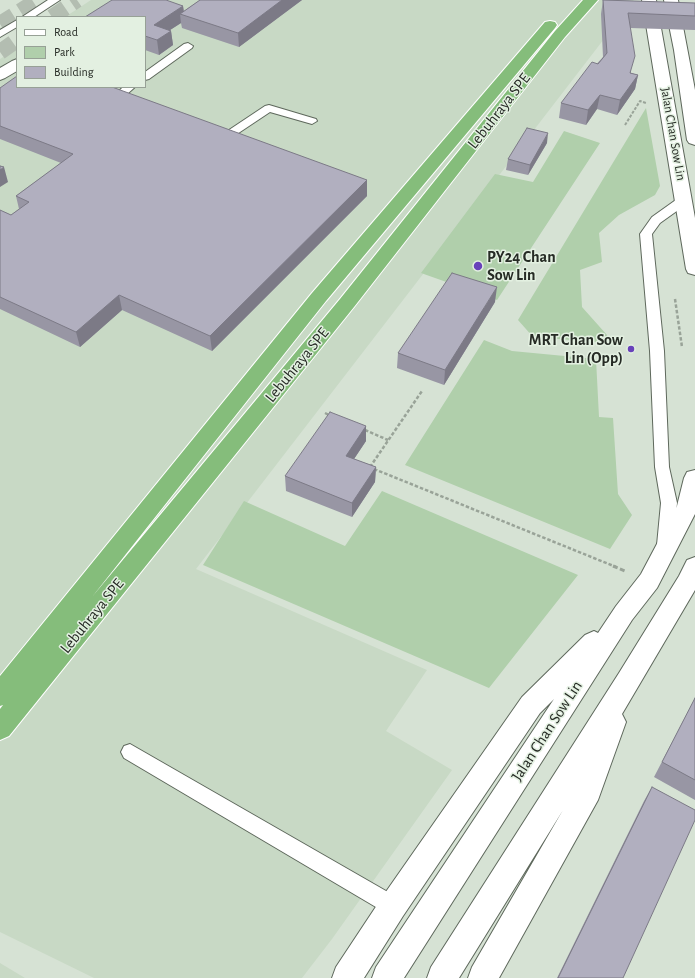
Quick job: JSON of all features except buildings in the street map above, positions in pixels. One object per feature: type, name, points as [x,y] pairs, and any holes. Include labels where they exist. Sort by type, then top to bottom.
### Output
[{"type":"highway","name":"Lebuhraya SPE","points":[[0,695],[319,297],[542,33],[574,0]]},
{"type":"highway","name":"Lebuhraya SPE","points":[[0,728],[347,304],[560,34],[591,0]]},
{"type":"street","name":"Jalan Chan Sow Lin","points":[[649,0],[695,269]]},
{"type":"street","name":"Jalan Chan Sow Lin","points":[[671,0],[693,111],[695,140]]},
{"type":"street","points":[[0,75],[16,65]]},
{"type":"street","name":"Jalan Chan Sow Lin","points":[[387,978],[624,613],[649,581],[688,506],[695,478]]},
{"type":"street","points":[[442,978],[628,681],[687,583],[695,566]]},
{"type":"street","points":[[346,978],[393,906],[531,704],[624,613]]},
{"type":"street","points":[[483,978],[588,791],[628,681]]},
{"type":"lane","points":[[29,16],[55,0]]},
{"type":"lane","points":[[3,30],[16,24]]},
{"type":"lane","points":[[146,76],[188,46]]},
{"type":"lane","points":[[121,90],[136,98]]},
{"type":"lane","points":[[244,140],[226,133],[269,108],[312,120]]},
{"type":"lane","points":[[664,554],[669,503],[662,467],[657,351],[646,234],[656,220],[684,200]]},
{"type":"lane","points":[[130,752],[393,906]]},
{"type":"path","points":[[625,125],[640,101]]},
{"type":"path","points":[[674,296],[682,348]]},
{"type":"path","points":[[422,391],[370,467],[649,581]]},
{"type":"path","points":[[325,413],[332,416]]},
{"type":"path","points":[[360,428],[388,440]]},
{"type":"shaded area","points":[[91,0],[634,0],[196,569],[427,670],[386,731],[452,770],[332,939],[302,978],[94,978],[0,932],[0,59],[16,49],[16,88],[146,88],[146,16],[67,16]]},
{"type":"shaded area","points":[[0,963],[25,978],[0,978]]},
{"type":"green space","points":[[646,108],[660,186],[655,195],[619,215],[599,233],[602,262],[580,270],[582,307],[607,335],[609,343],[533,337],[518,320]]},
{"type":"green space","points":[[564,131],[600,143],[497,300],[421,273],[495,174],[533,182]]},
{"type":"green space","points":[[484,340],[512,351],[596,359],[599,417],[613,418],[618,494],[632,515],[610,549],[405,465]]},
{"type":"green space","points":[[382,491],[578,575],[489,688],[203,565],[244,501],[345,546]]},
{"type":"tunnel","points":[[0,24],[38,0]]},
{"type":"tunnel","points":[[53,16],[77,0]]},
{"type":"tunnel","points":[[0,52],[16,41]]},
{"type":"place","name":"PY24 Chan Sow Lin","points":[[478,266]]},
{"type":"place","name":"MRT Chan Sow Lin (Opp)","points":[[631,349]]}]
